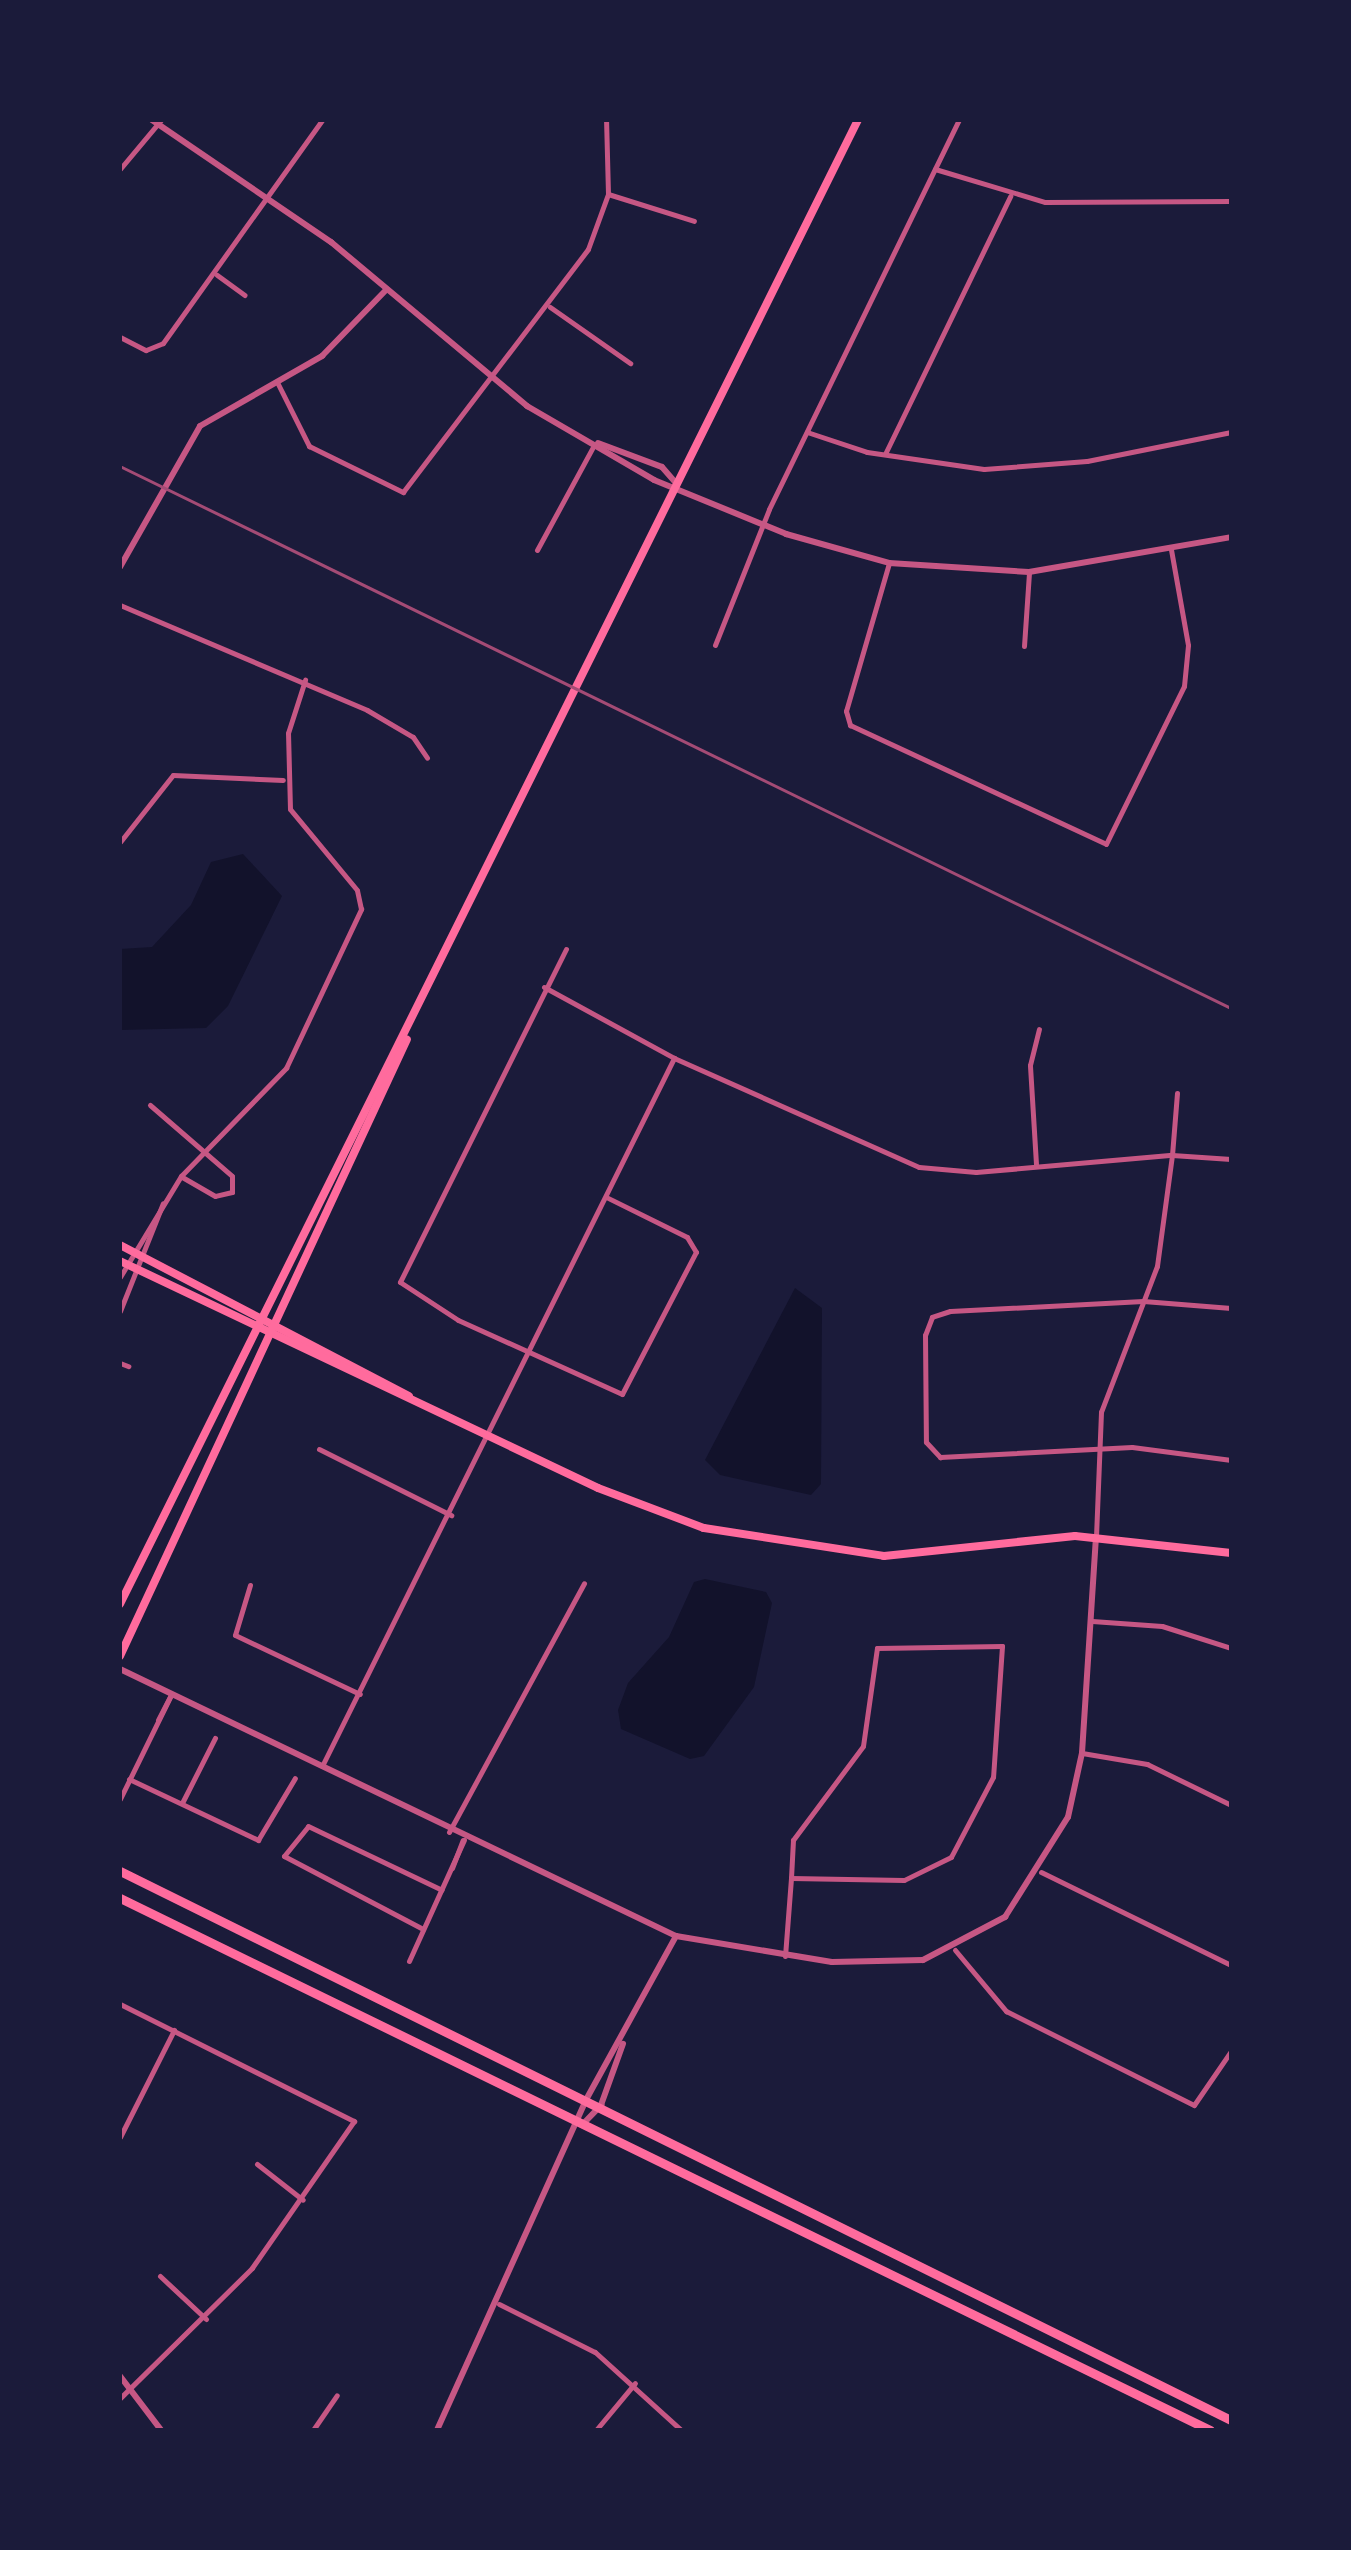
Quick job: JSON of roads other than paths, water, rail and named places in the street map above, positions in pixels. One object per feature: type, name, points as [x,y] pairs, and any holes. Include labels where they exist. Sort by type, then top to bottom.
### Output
[{"type":"main road","points":[[120,1604],[260,1314],[410,1030],[858,120]]},
{"type":"main road","points":[[120,1656],[278,1324],[410,1030]]},
{"type":"main road","points":[[120,1244],[260,1314],[409,1396]]},
{"type":"main road","points":[[123,1262],[272,1336],[652,1510],[786,1545],[910,1557],[1096,1536],[1231,1553]]},
{"type":"main road","points":[[120,1871],[1229,2418]]},
{"type":"main road","points":[[120,1898],[1210,2430]]},
{"type":"street","points":[[120,337],[158,348],[217,274],[322,120]]},
{"type":"street","points":[[277,382],[308,446],[399,493],[489,377],[550,307],[588,250],[608,194],[606,120]]},
{"type":"street","points":[[715,645],[762,524],[959,120]]},
{"type":"street","points":[[120,169],[157,122],[388,289],[489,377],[595,442],[762,524],[888,563],[1029,572],[1231,537]]},
{"type":"street","points":[[935,170],[1010,196],[1076,205],[1231,201]]},
{"type":"street","points":[[608,194],[694,221]]},
{"type":"street","points":[[884,456],[1010,196]]},
{"type":"street","points":[[217,274],[245,294]]},
{"type":"street","points":[[120,567],[193,434],[227,404],[322,356],[388,289]]},
{"type":"street","points":[[550,307],[630,363]]},
{"type":"street","points":[[807,432],[884,456],[956,468],[1053,466],[1231,432]]},
{"type":"street","points":[[595,442],[662,466],[678,485]]},
{"type":"street","points":[[537,550],[595,442]]},
{"type":"street","points":[[888,563],[846,711],[850,725],[1106,844],[1187,673],[1171,550]]},
{"type":"street","points":[[1024,646],[1029,572]]},
{"type":"street","points":[[120,606],[305,680],[402,729],[426,758]]},
{"type":"street","points":[[120,1276],[123,1262],[181,1176],[286,1068],[362,909],[357,890],[304,836],[284,780],[305,680]]},
{"type":"street","points":[[120,842],[173,776],[284,780]]},
{"type":"street","points":[[566,949],[400,1274],[418,1296],[616,1396],[642,1367],[696,1252],[687,1237],[606,1197]]},
{"type":"street","points":[[544,987],[674,1058],[900,1163],[976,1172],[1172,1155],[1231,1159]]},
{"type":"street","points":[[1036,1164],[1030,1065],[1039,1029]]},
{"type":"street","points":[[321,1769],[452,1515],[674,1058]]},
{"type":"street","points":[[120,1669],[464,1840],[676,1936],[785,1957],[894,1963],[955,1950],[1005,1916],[1042,1872],[1068,1817],[1082,1753],[1092,1621],[1098,1449],[1110,1372],[1143,1301],[1162,1247],[1177,1093]]},
{"type":"street","points":[[150,1105],[202,1155],[232,1176],[232,1192],[215,1196],[181,1176]]},
{"type":"street","points":[[120,1311],[146,1258],[164,1203]]},
{"type":"street","points":[[1231,1308],[1143,1301],[944,1311],[926,1327],[933,1454],[1098,1449],[1231,1460]]},
{"type":"street","points":[[120,1363],[128,1366]]},
{"type":"street","points":[[319,1448],[452,1515]]},
{"type":"street","points":[[449,1832],[584,1583]]},
{"type":"street","points":[[250,1585],[234,1635],[360,1694]]},
{"type":"street","points":[[1092,1621],[1162,1626],[1231,1648]]},
{"type":"street","points":[[785,1957],[790,1878],[797,1827],[863,1746],[878,1648],[1002,1646],[993,1777],[951,1857],[904,1880],[790,1878]]},
{"type":"street","points":[[120,1798],[171,1694]]},
{"type":"street","points":[[182,1803],[215,1738]]},
{"type":"street","points":[[1082,1753],[1147,1764],[1231,1805]]},
{"type":"street","points":[[129,1779],[258,1840],[295,1778]]},
{"type":"street","points":[[423,1929],[284,1856],[308,1826],[442,1890]]},
{"type":"street","points":[[409,1961],[464,1840]]},
{"type":"street","points":[[1042,1872],[1231,1965]]},
{"type":"street","points":[[582,2125],[601,2105],[623,2043],[676,1936]]},
{"type":"street","points":[[955,1950],[1006,2011],[1194,2105],[1231,2051]]},
{"type":"street","points":[[120,2004],[354,2122],[303,2200],[206,2319],[120,2398]]},
{"type":"street","points":[[120,2138],[174,2030]]},
{"type":"street","points":[[436,2430],[582,2125],[587,2098],[623,2043]]},
{"type":"street","points":[[256,2164],[303,2200]]},
{"type":"street","points":[[160,2276],[206,2319]]},
{"type":"street","points":[[499,2304],[635,2383],[681,2430]]},
{"type":"street","points":[[120,2376],[162,2430]]},
{"type":"street","points":[[596,2430],[635,2383]]},
{"type":"street","points":[[313,2430],[337,2395]]},
{"type":"railway","points":[[120,466],[1231,1008]]}]
